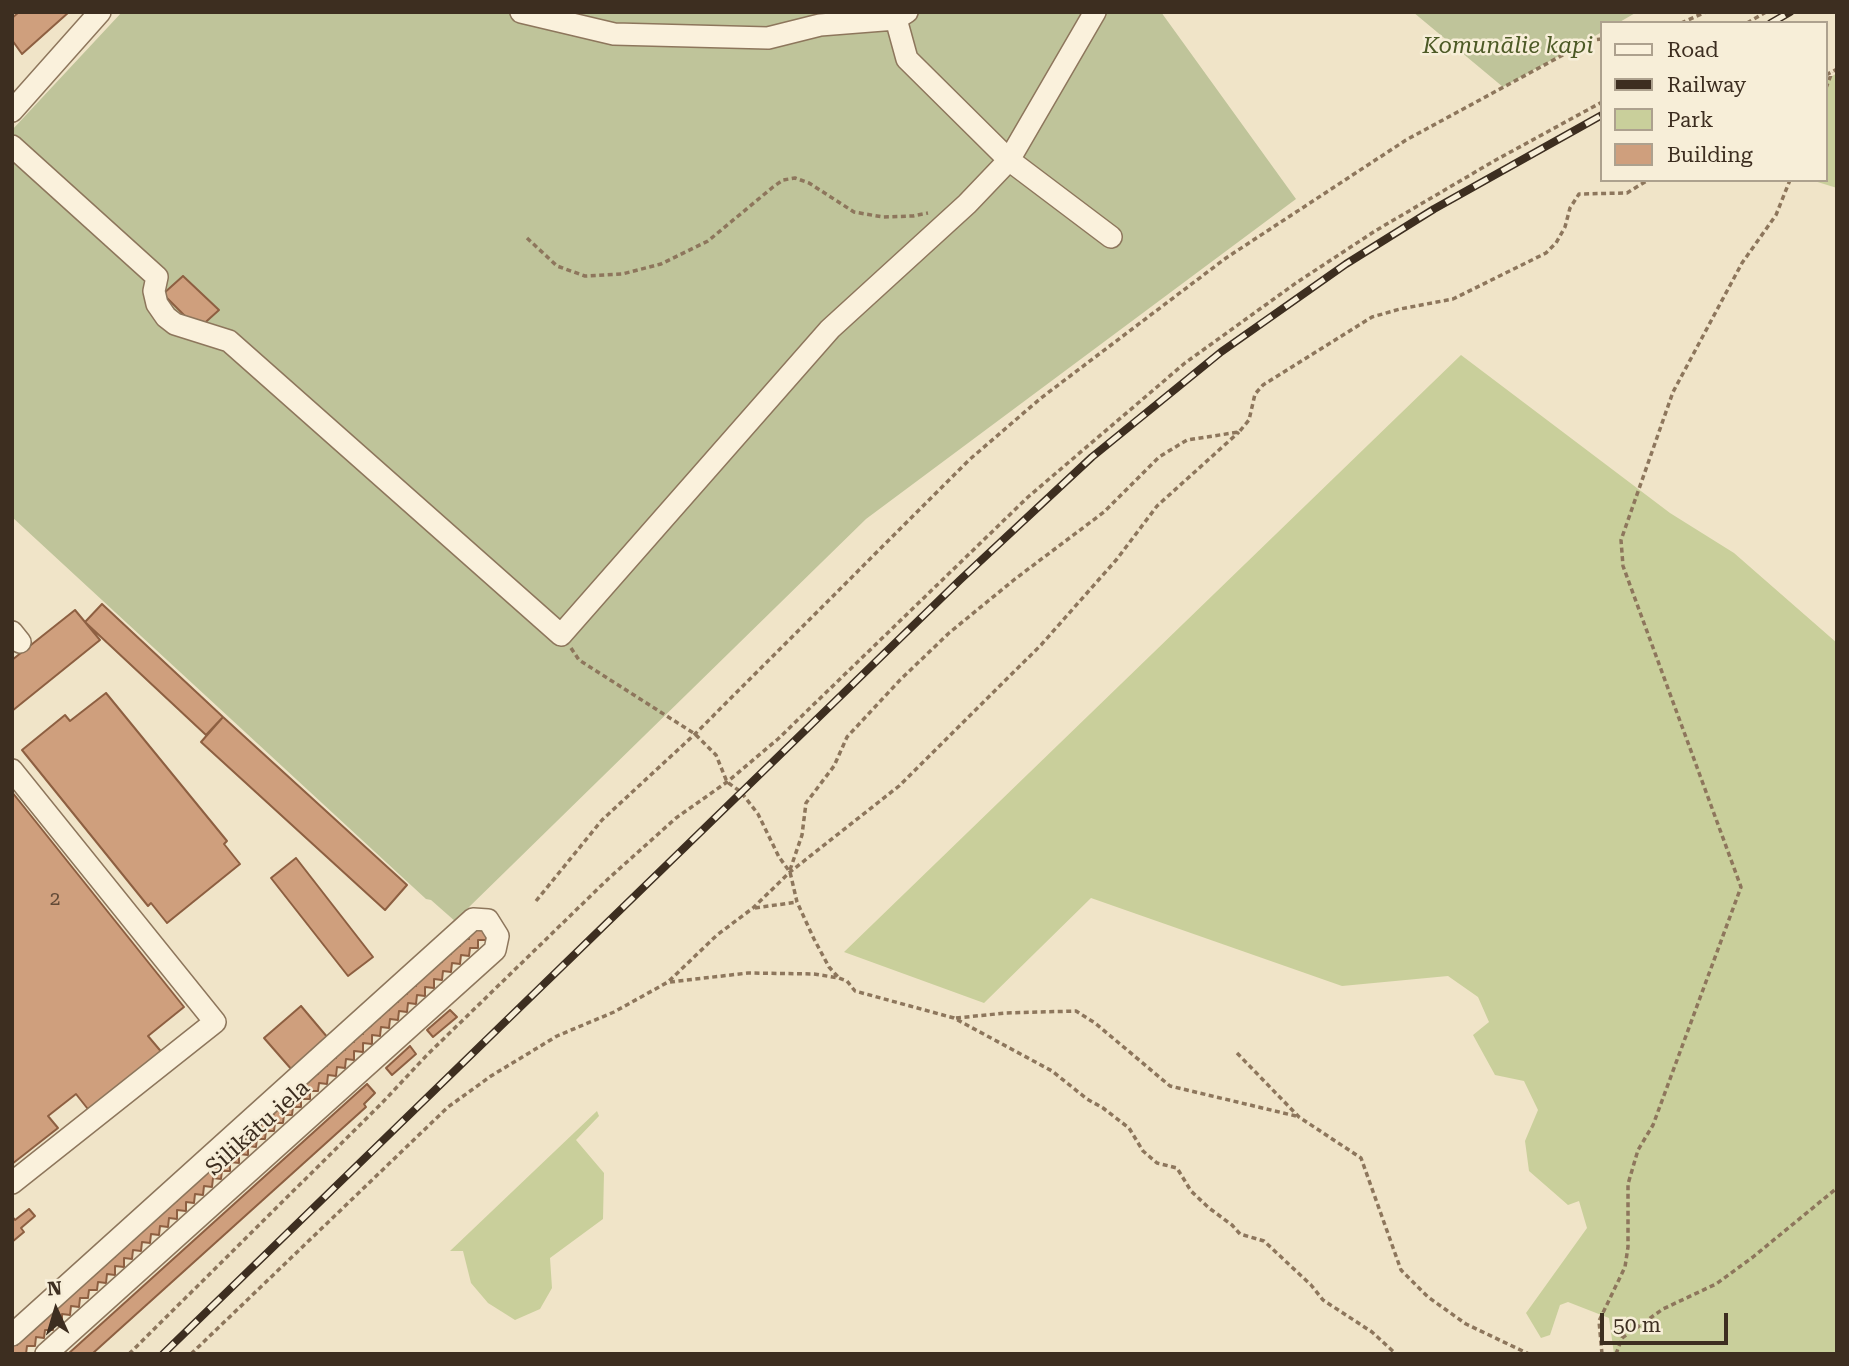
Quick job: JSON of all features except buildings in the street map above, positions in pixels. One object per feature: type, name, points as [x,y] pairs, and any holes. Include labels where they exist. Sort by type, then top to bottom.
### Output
[{"type":"lane","points":[[12,111],[100,12]]},
{"type":"lane","points":[[522,12],[614,34],[768,38],[820,25],[901,16],[907,59],[1009,160],[1111,237]]},
{"type":"lane","points":[[12,146],[157,277],[154,291],[157,304],[166,317],[175,324],[229,341],[561,635],[830,329],[967,204],[1009,160],[1096,12]]},
{"type":"lane","points":[[12,770],[215,1022],[12,1183]]},
{"type":"lane","name":"Silikātu iela","points":[[12,1335],[473,919],[488,920],[498,936],[495,950],[46,1354]]},
{"type":"path","points":[[1686,21],[1706,12]]},
{"type":"path","points":[[1750,21],[1766,12]]},
{"type":"path","points":[[536,901],[602,820],[695,734],[969,460],[1041,398],[1226,258],[1406,140],[1583,44],[1601,39]]},
{"type":"path","points":[[129,1354],[427,1055],[608,879],[676,818],[727,782],[778,739],[1028,497],[1185,363],[1296,283],[1375,231],[1601,103]]},
{"type":"path","points":[[527,237],[557,266],[584,276],[622,274],[661,264],[708,241],[783,180],[802,180],[854,212],[883,218],[914,216],[967,204]]},
{"type":"path","points":[[191,1354],[448,1107],[491,1076],[557,1036],[614,1012],[668,982],[717,934],[752,908],[790,872],[899,786],[1041,645],[1117,559],[1157,506],[1239,432],[1249,420],[1255,394],[1263,385],[1372,317],[1452,299],[1546,253],[1556,243],[1565,227],[1570,208],[1579,194],[1627,193],[1645,182]]},
{"type":"path","points":[[1602,1354],[1600,1321],[1625,1267],[1628,1184],[1631,1173],[1638,1150],[1653,1125],[1741,887],[1623,566],[1621,540],[1673,391],[1742,263],[1776,215],[1789,182]]},
{"type":"path","points":[[790,872],[802,835],[806,803],[834,766],[846,737],[900,680],[996,594],[1104,512],[1159,457],[1186,440],[1239,432]]},
{"type":"path","points":[[561,635],[579,660],[695,734],[716,755],[727,782],[741,792],[758,814],[779,857],[790,872],[797,902],[829,967],[839,978]]},
{"type":"path","points":[[752,908],[797,902]]},
{"type":"path","points":[[668,982],[748,973],[814,974],[847,981],[855,991],[954,1018],[1052,1071],[1087,1100],[1103,1108],[1129,1128],[1143,1151],[1157,1163],[1177,1168],[1191,1191],[1209,1208],[1232,1224],[1240,1234],[1264,1241],[1311,1284],[1324,1300],[1372,1332],[1395,1354]]},
{"type":"path","points":[[954,1018],[1076,1011],[1095,1023],[1170,1086],[1299,1116]]},
{"type":"path","points":[[1237,1053],[1299,1116],[1361,1158],[1401,1270],[1428,1297],[1466,1324],[1529,1354]]},
{"type":"path","points":[[1616,1354],[1622,1338],[1663,1309],[1716,1284],[1837,1188]]},
{"type":"green space","points":[[122,12],[1161,12],[1296,199],[866,519],[456,922],[431,900],[426,899],[12,517],[12,130]]},
{"type":"green space","name":"Komunālie kapi","points":[[1413,12],[1637,12],[1621,21],[1601,21],[1601,33],[1503,87]]},
{"type":"green space","points":[[1837,73],[1837,188],[1818,182],[1828,182],[1828,79]]},
{"type":"green space","points":[[1461,355],[1670,513],[1734,553],[1837,643],[1837,1354],[1614,1354],[1609,1318],[1568,1302],[1560,1305],[1550,1335],[1541,1338],[1526,1313],[1587,1228],[1579,1201],[1568,1205],[1529,1171],[1525,1141],[1538,1110],[1524,1081],[1495,1075],[1473,1035],[1489,1022],[1478,997],[1448,976],[1342,986],[1091,898],[984,1003],[844,952]]},
{"type":"green space","points":[[597,1111],[599,1116],[576,1140],[604,1173],[603,1219],[550,1258],[552,1288],[540,1309],[515,1320],[488,1303],[471,1283],[463,1251],[450,1251]]},
{"type":"railway","points":[[1774,21],[1790,12]]},
{"type":"railway","points":[[163,1354],[960,580],[1092,457],[1221,352],[1346,264],[1434,209],[1601,116]]}]
